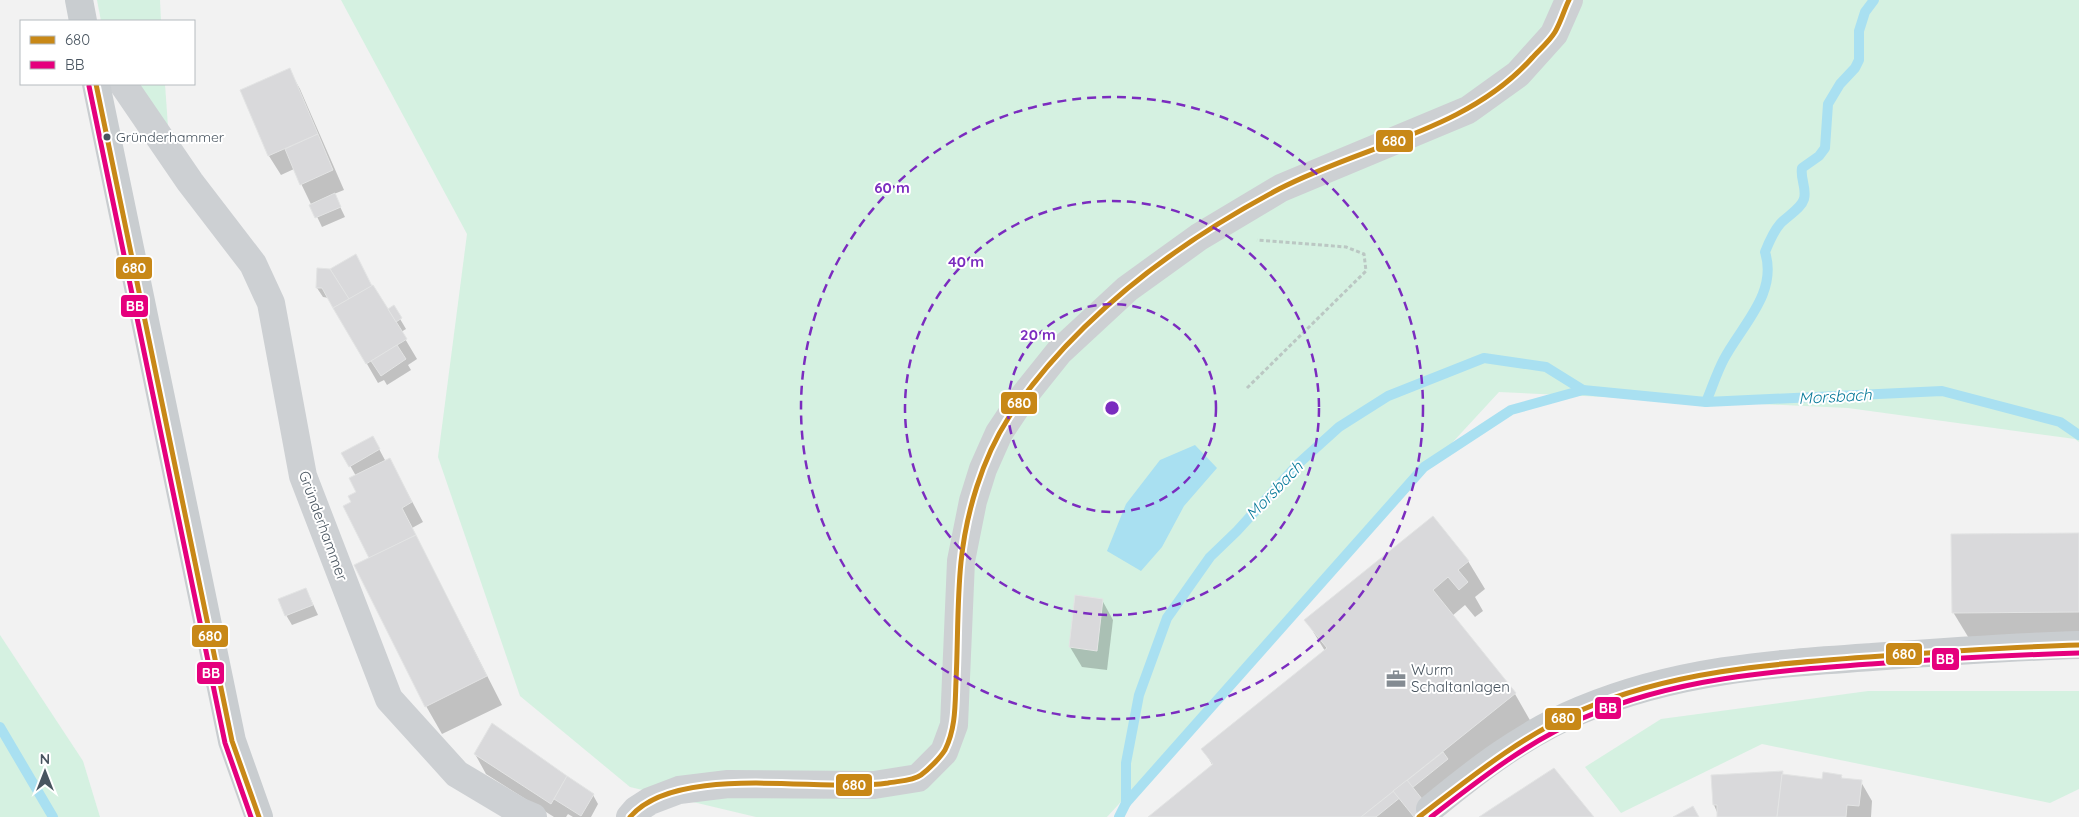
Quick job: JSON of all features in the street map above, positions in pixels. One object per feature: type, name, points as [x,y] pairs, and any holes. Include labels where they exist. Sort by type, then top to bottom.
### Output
[{"type":"main road","points":[[79,0],[83,20]]},
{"type":"main road","points":[[96,85],[232,741],[259,817]]},
{"type":"main road","points":[[1430,809],[1474,773],[1540,730],[1580,711],[1674,680],[1725,669],[1784,663],[1996,648],[2079,645]]},
{"type":"street","points":[[630,817],[636,810],[650,801],[679,790],[728,784],[874,785],[918,778],[944,752],[954,725],[961,561],[973,501],[983,469],[999,433],[1023,397],[1059,352],[1127,289],[1199,237],[1281,188],[1468,110],[1524,67],[1554,34],[1569,0]]},
{"type":"street","name":"Gründerhammer","points":[[124,85],[190,182],[253,264],[271,304],[303,476],[389,698],[457,774],[519,811],[533,817]]},
{"type":"path","points":[[1247,240],[1346,247],[1364,254],[1366,271],[1247,388]]},
{"type":"green space","points":[[97,0],[160,0],[161,20],[101,20]]},
{"type":"green space","points":[[341,0],[2079,0],[2079,442],[2075,439],[1848,408],[1499,392],[1107,817],[756,817],[630,787],[520,696],[438,457],[467,234]]},
{"type":"green space","points":[[117,85],[165,85],[170,155]]},
{"type":"green space","points":[[0,635],[83,761],[100,817],[0,817]]},
{"type":"green space","points":[[1868,691],[2079,691],[2079,789],[2050,803],[1762,744],[1621,813],[1585,767],[1661,719]]},
{"type":"water","points":[[1195,445],[1217,468],[1184,506],[1162,547],[1141,571],[1107,551],[1126,504],[1160,460]]},
{"type":"building","points":[[290,68],[318,134],[268,156],[240,90]]},
{"type":"building","points":[[318,134],[333,170],[300,185],[285,149]]},
{"type":"building","points":[[335,193],[341,207],[315,218],[309,205]]},
{"type":"building","points":[[356,254],[372,286],[349,299],[330,269]]},
{"type":"building","points":[[317,268],[330,269],[349,299],[333,308],[322,288],[316,288]]},
{"type":"building","points":[[373,285],[407,339],[366,364],[333,308]]},
{"type":"building","points":[[394,305],[402,318],[396,322],[388,309]]},
{"type":"building","points":[[397,345],[406,359],[381,376],[371,361]]},
{"type":"building","points":[[373,436],[380,449],[349,467],[341,453]]},
{"type":"building","points":[[390,458],[412,502],[402,508],[416,535],[369,558],[343,506],[351,502],[348,496],[356,492],[349,478]]},
{"type":"building","name":"Wurm Schaltanlagen","points":[[1433,516],[1469,561],[1458,570],[1468,582],[1459,590],[1448,577],[1433,590],[1516,693],[1361,817],[1148,817],[1213,764],[1201,749],[1327,648],[1304,620]]},
{"type":"building","points":[[2079,533],[2079,612],[1952,613],[1951,534]]},
{"type":"building","points":[[416,535],[487,676],[425,707],[354,565]]},
{"type":"building","points":[[306,588],[313,605],[285,616],[278,599]]},
{"type":"building","points":[[1075,595],[1103,599],[1097,651],[1069,647]]},
{"type":"building","points":[[492,723],[567,776],[551,804],[474,754]]},
{"type":"building","points":[[1443,752],[1448,759],[1376,817],[1361,817]]},
{"type":"building","points":[[1554,768],[1594,817],[1479,817],[1494,807]]},
{"type":"building","points":[[1783,771],[1777,817],[1717,817],[1717,805],[1713,805],[1711,775]]},
{"type":"building","points":[[1823,772],[1842,775],[1841,778],[1862,780],[1859,806],[1847,805],[1846,817],[1777,817],[1782,774],[1822,779]]},
{"type":"building","points":[[567,776],[594,794],[581,816],[554,799]]},
{"type":"building","points":[[1407,780],[1437,817],[1414,817],[1393,791]]},
{"type":"building","points":[[1693,806],[1699,817],[1673,817]]},
{"type":"waterway","points":[[1706,402],[1724,359],[1762,295],[1767,281],[1768,267],[1765,252],[1771,237],[1780,224],[1797,209],[1804,199],[1805,191],[1802,168],[1819,156],[1825,148],[1828,104],[1840,84],[1855,68],[1859,60],[1859,31],[1865,12],[1874,0]]},
{"type":"waterway","name":"Morsbach","points":[[1126,803],[1126,763],[1139,695],[1167,618],[1210,557],[1237,531],[1298,464],[1339,427],[1388,396],[1484,358],[1546,367],[1583,390]]},
{"type":"waterway","name":"Morsbach","points":[[1119,817],[1126,803],[1424,467],[1511,410],[1583,390],[1706,402],[1942,391],[2060,422],[2079,435]]},
{"type":"waterway","name":"Morsbach","points":[[0,727],[53,817]]},
{"type":"transit line","name":"680","points":[[630,817],[652,800],[681,790],[715,785],[751,783],[860,785],[888,783],[914,778],[927,770],[945,750],[953,725],[960,577],[963,543],[971,506],[983,468],[999,433],[1035,381],[1096,316],[1165,259],[1202,234],[1279,189],[1311,174],[1446,120],[1477,103],[1506,83],[1553,36],[1569,0]]},
{"type":"transit line","name":"680","points":[[96,85],[232,741],[259,817]]},
{"type":"transit line","name":"BB","points":[[89,86],[225,743],[251,817]]},
{"type":"transit line","name":"680","points":[[1419,817],[1496,759],[1557,721],[1614,697],[1649,687],[1721,672],[1794,663],[1973,650],[2079,645]]},
{"type":"transit line","name":"BB","points":[[1431,817],[1467,789],[1542,738],[1617,704],[1688,685],[1797,670],[1949,659],[2079,653]]},
{"type":"place","name":"Gründerhammer","points":[[107,137]]},
{"type":"place","name":"Wurm Schaltanlagen","points":[[1396,679]]}]
